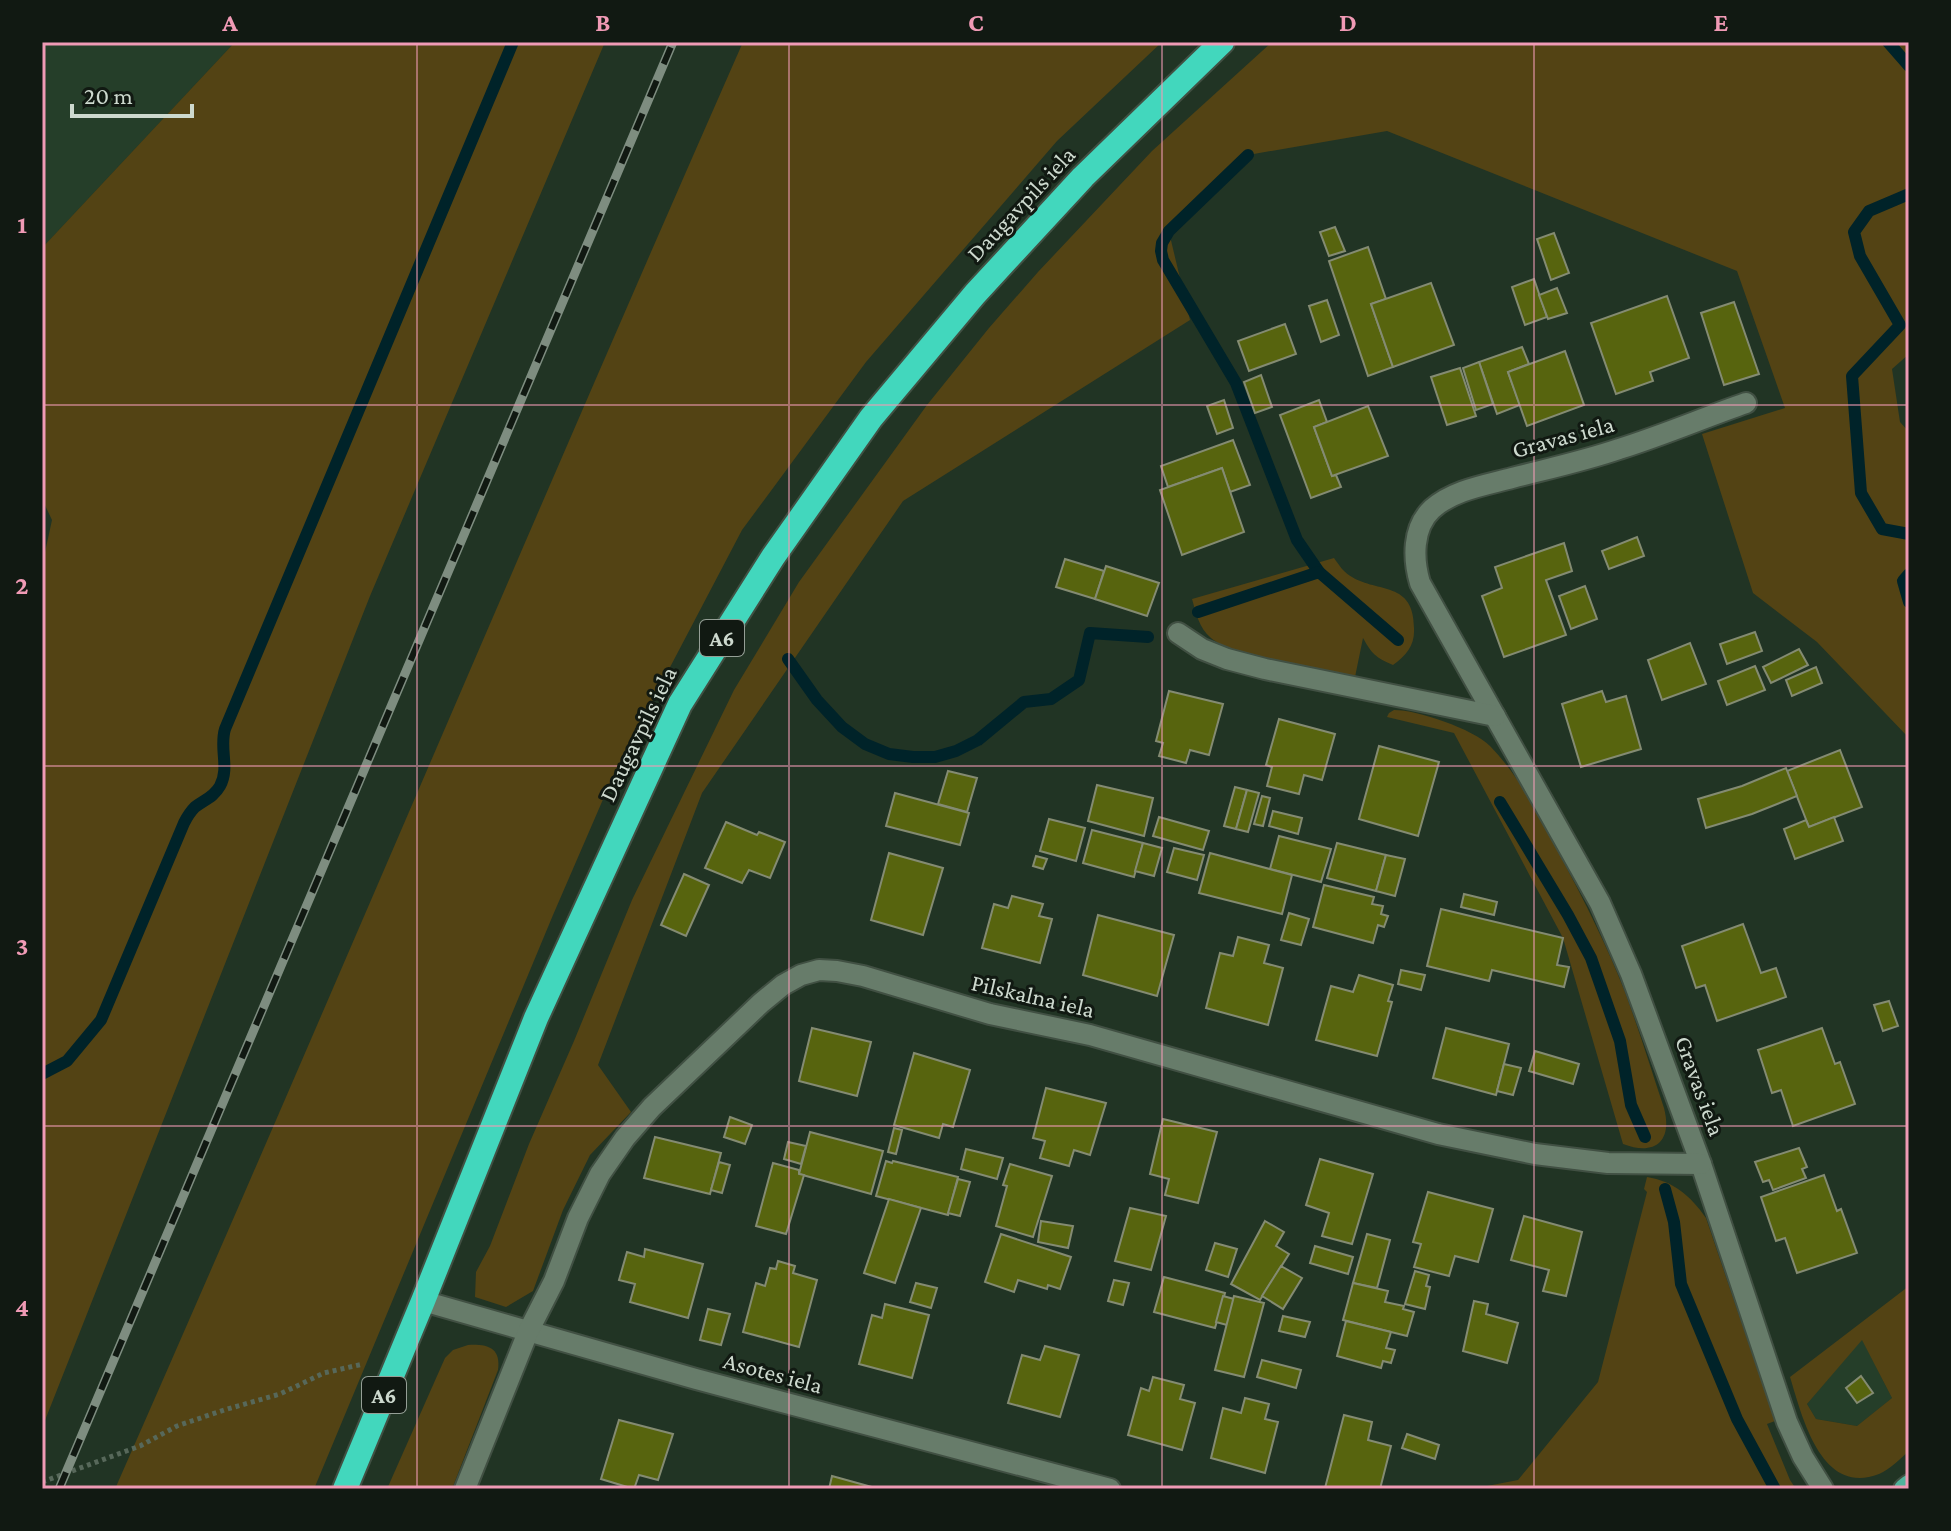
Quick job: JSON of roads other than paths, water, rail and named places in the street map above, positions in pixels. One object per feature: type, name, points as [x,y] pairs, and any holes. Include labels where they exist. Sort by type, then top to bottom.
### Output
[{"type":"highway","name":"Daugavpils iela","points":[[345,1489],[536,1018],[680,704],[773,557],[871,418],[975,294],[1083,177],[1222,42]]},
{"type":"main road","points":[[1904,1489],[1909,1485]]},
{"type":"street","name":"Gravas iela","points":[[1746,403],[1619,450],[1453,496],[1435,506],[1424,517],[1414,556],[1420,583],[1603,910],[1631,974],[1701,1164],[1787,1422],[1803,1457],[1823,1489]]},
{"type":"street","points":[[1178,633],[1202,649],[1265,669],[1495,716]]},
{"type":"street","name":"Pilskalna iela","points":[[528,1332],[554,1281],[578,1218],[600,1174],[625,1138],[652,1107],[761,1003],[783,985],[819,970],[863,976],[990,1014],[1090,1035],[1438,1134],[1535,1154],[1608,1163],[1701,1164]]},
{"type":"street","name":"Asotes iela","points":[[423,1301],[774,1400],[1110,1489]]},
{"type":"street","points":[[465,1489],[528,1332]]},
{"type":"waterway","points":[[42,1074],[67,1061],[101,1020],[184,823],[195,807],[212,796],[220,786],[224,772],[225,729],[513,42]]},
{"type":"waterway","points":[[1888,42],[1909,66]]},
{"type":"waterway","points":[[1248,155],[1169,231],[1161,251],[1163,260],[1236,383],[1297,540],[1319,572]]},
{"type":"waterway","points":[[1909,194],[1869,211],[1854,232],[1860,256],[1900,325],[1852,376],[1861,493],[1882,529],[1909,534]]},
{"type":"waterway","points":[[1198,612],[1319,572],[1398,640]]},
{"type":"waterway","points":[[1909,574],[1903,581],[1909,602]]},
{"type":"waterway","points":[[788,659],[817,700],[842,727],[865,744],[889,754],[935,757],[978,740],[1024,702],[1051,699],[1079,680],[1090,633],[1148,637]]},
{"type":"waterway","points":[[1500,802],[1591,958],[1620,1041],[1631,1105],[1645,1137]]},
{"type":"waterway","points":[[1665,1189],[1674,1222],[1681,1284],[1737,1419],[1775,1489]]},
{"type":"railway","points":[[59,1489],[673,42]]}]
